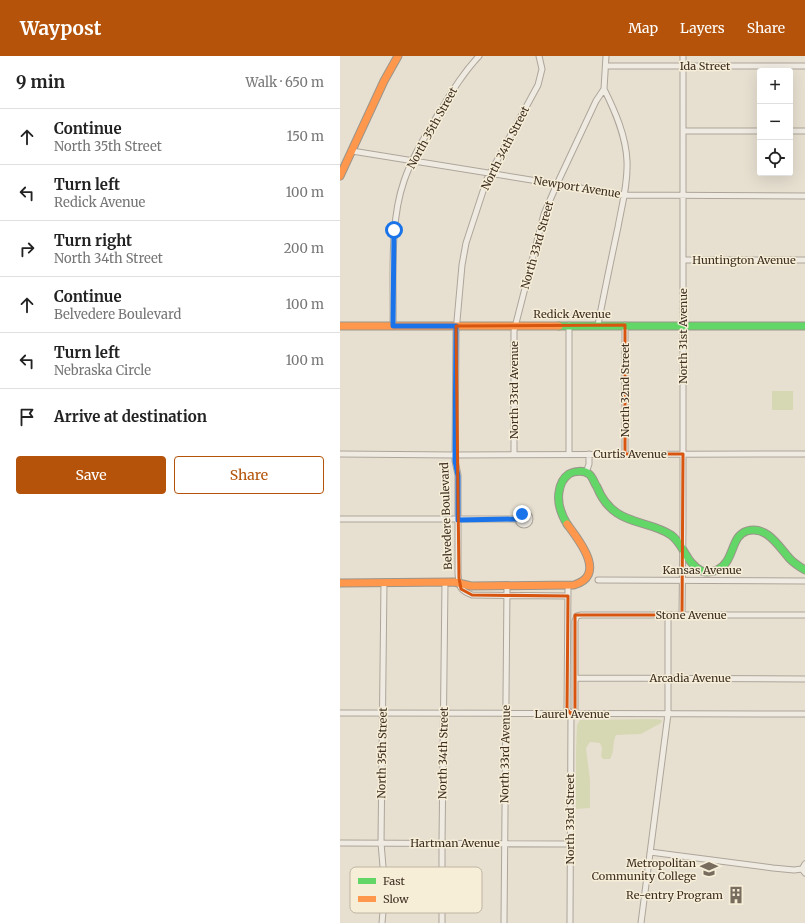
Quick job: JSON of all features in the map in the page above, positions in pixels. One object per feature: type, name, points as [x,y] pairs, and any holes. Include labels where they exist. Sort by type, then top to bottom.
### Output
[{"type":"street","points":[[340,176],[384,81],[398,56]]},
{"type":"street","name":"North 35th Street","points":[[393,326],[395,220],[404,181],[412,160],[457,83],[479,56]]},
{"type":"street","name":"North 34th Street","points":[[455,456],[456,326],[462,265],[466,244],[480,199],[491,173],[538,85],[542,69],[539,56]]},
{"type":"street","name":"North 33rd Street","points":[[515,326],[541,224],[557,184],[596,101],[604,89],[606,56]]},
{"type":"street","name":"North 31st Avenue","points":[[682,615],[683,56]]},
{"type":"street","name":"Ida Street","points":[[606,66],[805,66]]},
{"type":"street","points":[[598,325],[627,173],[626,148],[618,121],[604,89]]},
{"type":"street","points":[[683,131],[757,131]]},
{"type":"street","points":[[793,131],[805,131]]},
{"type":"street","name":"Newport Avenue","points":[[352,150],[624,195],[805,196]]},
{"type":"street","name":"Huntington Avenue","points":[[683,260],[805,260]]},
{"type":"street","name":"North 32nd Street","points":[[625,325],[625,454]]},
{"type":"street","name":"Redick Avenue","points":[[340,326],[805,326]]},
{"type":"street","name":"North 33rd Avenue","points":[[514,454],[515,326]]},
{"type":"street","points":[[569,326],[569,454]]},
{"type":"street","name":"Belvedere Boulevard","points":[[340,454],[439,454],[455,456],[458,476],[458,573],[460,583],[471,586],[568,586],[578,584],[587,577],[589,570],[589,559],[583,546],[563,517],[559,505],[558,492],[560,484],[570,473],[586,473]]},
{"type":"street","name":"Curtis Avenue","points":[[455,456],[514,454],[805,454]]},
{"type":"street","points":[[589,454],[589,464],[586,473],[590,476],[605,500],[614,510],[626,518],[664,530],[676,538],[690,561],[697,568],[705,572],[712,572],[721,568],[726,564],[731,556],[734,543],[740,536],[749,531],[759,531],[771,537],[790,561],[805,570]]},
{"type":"street","points":[[340,519],[517,519]]},
{"type":"street","name":"Kansas Avenue","points":[[598,580],[805,581]]},
{"type":"street","name":"North 35th Street","points":[[383,867],[381,843],[384,582]]},
{"type":"street","points":[[340,583],[445,582],[460,583],[461,589],[472,595],[568,596]]},
{"type":"street","name":"North 34th Street","points":[[442,867],[445,582]]},
{"type":"street","name":"North 33rd Avenue","points":[[504,923],[507,586]]},
{"type":"street","name":"North 33rd Street","points":[[568,586],[567,709],[571,714],[570,923]]},
{"type":"street","points":[[641,923],[668,714],[668,615]]},
{"type":"street","name":"Stone Avenue","points":[[577,616],[805,615]]},
{"type":"street","name":"North 33rd Street","points":[[571,714],[575,710],[575,621],[577,616]]},
{"type":"street","name":"Arcadia Avenue","points":[[575,678],[805,678]]},
{"type":"street","name":"Laurel Avenue","points":[[340,713],[805,714]]},
{"type":"street","name":"Hartman Avenue","points":[[340,843],[570,844]]},
{"type":"street","points":[[650,852],[773,868],[794,870],[804,869]]},
{"type":"street","name":"North 35th Street","points":[[382,923],[383,913]]},
{"type":"highlighted area","points":[[625,325],[625,454],[683,454],[682,615],[575,615],[575,710],[571,714],[567,709],[568,596],[472,595],[461,589],[459,578],[456,326]]},
{"type":"green space","points":[[772,391],[793,391],[793,410],[772,410]]},
{"type":"green space","points":[[580,720],[662,720],[661,723],[641,734],[616,735],[610,759],[603,759],[601,756],[602,748],[600,743],[590,742],[586,748],[590,780],[590,808],[576,809],[577,725]]},
{"type":"traffic: fast","points":[[559,326],[805,326]]},
{"type":"traffic: fast","points":[[567,524],[561,513],[559,505],[560,487],[563,480],[569,474],[582,471],[592,477],[603,498],[614,511],[630,520],[658,528],[671,535],[679,543],[692,564],[702,571],[711,572],[723,566],[738,538],[747,531],[754,530],[761,531],[772,538],[790,559],[805,570]]},
{"type":"traffic: slow","points":[[340,176],[384,81],[398,56]]},
{"type":"traffic: slow","points":[[340,326],[559,326]]},
{"type":"traffic: slow","points":[[340,583],[454,582],[471,586],[574,585],[584,580],[589,573],[590,565],[578,538],[567,524]]},
{"type":"place","name":"Metropolitan Community College","points":[[709,869]]},
{"type":"place","name":"Re-entry Program","points":[[736,895]]},
{"type":"route","points":[[394,230],[393,326],[456,326],[455,461],[458,476],[458,520],[517,519],[522,514]]}]
